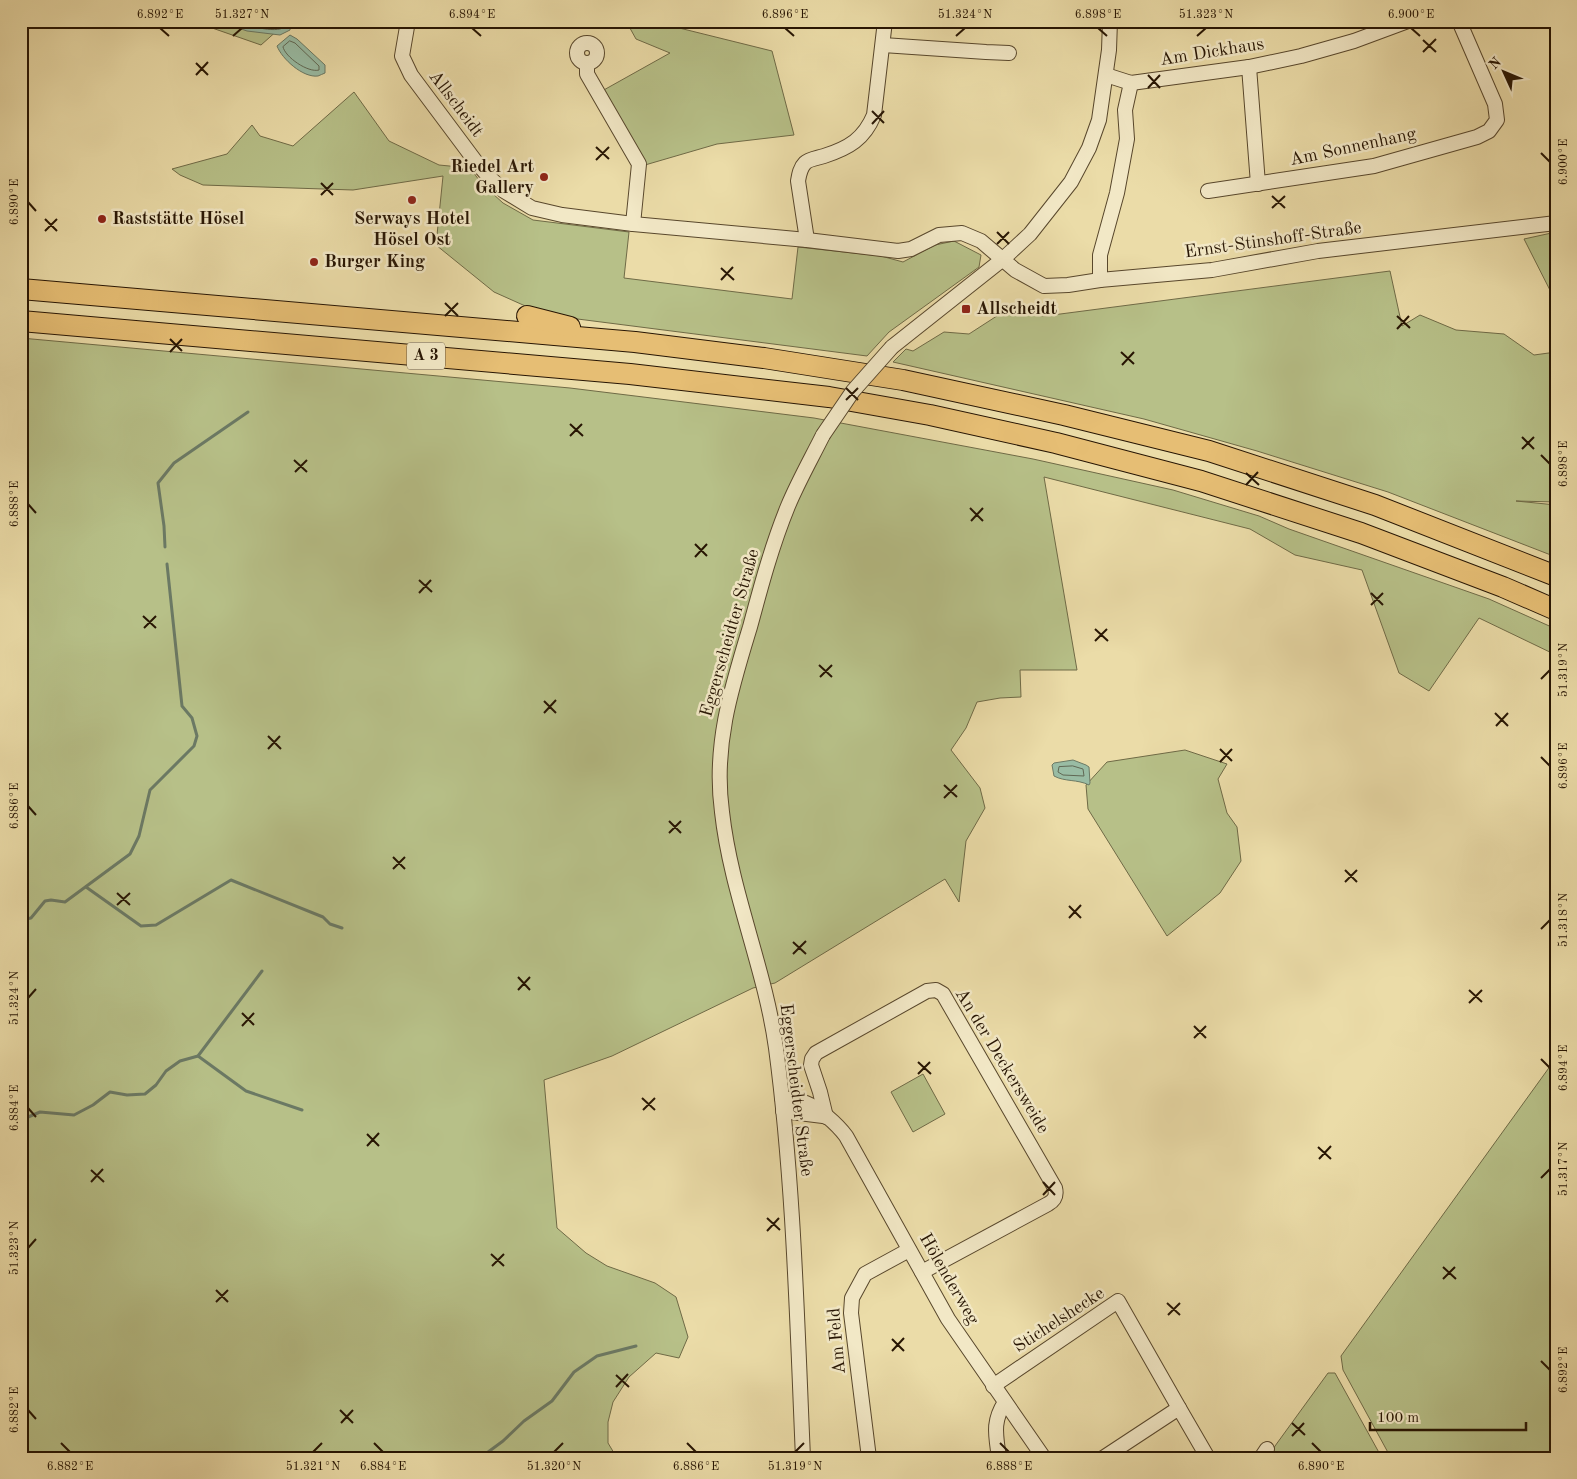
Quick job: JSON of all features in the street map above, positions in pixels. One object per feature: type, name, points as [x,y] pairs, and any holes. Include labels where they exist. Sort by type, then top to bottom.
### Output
[{"type":"highway","name":"A 3","points":[[21,289],[635,342],[764,358],[903,380],[1064,414],[1209,451],[1374,505],[1556,576]]},
{"type":"highway","points":[[527,316],[635,342]]},
{"type":"highway","name":"A 3","points":[[21,321],[630,374],[829,396],[930,415],[1056,443],[1201,481],[1361,533],[1504,587],[1556,610]]},
{"type":"street","name":"Allscheidt","points":[[408,21],[402,56],[411,75],[476,162],[504,191],[532,208],[562,215],[633,224],[898,250],[911,249],[939,235],[962,233],[981,241],[1003,259]]},
{"type":"street","points":[[807,240],[798,181],[799,172],[805,163],[844,148],[858,140],[868,128],[874,115],[885,21]]},
{"type":"street","name":"Eggerscheidter Straße","points":[[803,1458],[787,1138],[776,1045],[733,872],[722,815],[720,789],[721,738],[729,696],[777,536],[798,482],[823,436],[853,391],[892,347],[1003,259],[1030,234],[1071,182],[1089,148],[1099,120],[1109,50],[1110,21]]},
{"type":"street","name":"Am Dickhaus","points":[[1106,75],[1131,83],[1249,67],[1345,44],[1408,21]]},
{"type":"street","name":"Am Sonnenhang","points":[[1208,191],[1383,163],[1477,137],[1489,131],[1497,120],[1495,104],[1460,21]]},
{"type":"street","points":[[883,45],[1009,53]]},
{"type":"street","points":[[587,63],[587,74],[639,164],[633,224]]},
{"type":"street","points":[[1249,67],[1258,184]]},
{"type":"street","points":[[1100,280],[1100,255],[1117,193],[1127,139],[1125,110],[1131,83]]},
{"type":"street","name":"Ernst-Stinshoff-Straße","points":[[1003,259],[1023,276],[1044,286],[1068,285],[1100,280],[1212,270],[1318,251],[1556,223]]},
{"type":"street","name":"An der Deckersweide","points":[[826,1117],[811,1065],[816,1053],[927,991],[936,990],[943,994],[1055,1188],[1056,1196],[1048,1204],[922,1272]]},
{"type":"street","name":"Hölenderweg","points":[[783,1104],[808,1104],[841,1129],[948,1319],[1044,1458]]},
{"type":"street","name":"Am Feld","points":[[869,1458],[851,1313],[852,1298],[865,1274],[909,1250]]},
{"type":"street","name":"Stichelshecke","points":[[994,1386],[1118,1301],[1208,1458]]},
{"type":"street","points":[[999,1458],[996,1423],[998,1412],[1005,1402]]},
{"type":"street","points":[[1103,1458],[1179,1408]]},
{"type":"shaded area","points":[[192,21],[288,21],[261,45]]},
{"type":"shaded area","points":[[626,21],[651,21],[772,51],[794,135],[717,144],[645,165],[602,91],[670,53],[636,39]]},
{"type":"shaded area","points":[[1547,21],[1556,21],[1556,48]]},
{"type":"shaded area","points":[[354,92],[389,141],[439,165],[470,168],[482,184],[503,203],[533,220],[629,232],[624,278],[792,299],[798,247],[881,256],[903,262],[935,245],[954,241],[981,255],[979,267],[889,332],[867,356],[562,317],[532,309],[494,292],[436,245],[443,176],[353,190],[203,185],[180,175],[172,169],[227,154],[252,125],[260,136],[293,146]]},
{"type":"shaded area","points":[[1556,232],[1556,302],[1524,239]]},
{"type":"shaded area","points":[[1390,271],[1402,326],[1420,315],[1456,330],[1504,334],[1534,355],[1556,352],[1556,502],[1516,501],[1556,505],[1556,557],[1388,492],[1257,451],[1144,419],[893,362],[906,349],[913,351],[944,332],[969,334],[1003,312],[1045,316]]},
{"type":"shaded area","points":[[21,338],[570,388],[814,418],[1033,459],[1173,490],[1259,516],[1289,529],[1489,599],[1556,629],[1556,655],[1479,618],[1429,691],[1399,673],[1362,570],[1295,555],[1250,529],[1044,477],[1077,670],[1020,670],[1021,697],[977,702],[966,728],[951,750],[980,788],[985,808],[966,841],[959,902],[945,879],[775,983],[753,988],[612,1056],[544,1080],[557,1228],[586,1253],[607,1266],[655,1283],[676,1297],[688,1337],[679,1358],[656,1353],[629,1377],[613,1402],[608,1422],[608,1443],[617,1458],[21,1458]]},
{"type":"shaded area","points":[[1185,750],[1227,764],[1218,779],[1227,813],[1237,827],[1241,861],[1220,893],[1167,936],[1088,809],[1086,785],[1107,762]]},
{"type":"shaded area","points":[[1556,1058],[1556,1458],[1391,1458],[1343,1370],[1341,1356]]},
{"type":"shaded area","points":[[923,1074],[945,1114],[913,1132],[891,1092]]},
{"type":"shaded area","points":[[1328,1373],[1335,1373],[1382,1458],[1268,1458],[1275,1446]]},
{"type":"water","points":[[219,21],[291,21],[290,30],[280,35],[247,31]]},
{"type":"water","points":[[290,35],[297,39],[325,65],[325,73],[312,76],[300,71],[288,62],[277,46]]},
{"type":"water","points":[[1073,760],[1089,767],[1089,785],[1054,776],[1052,765],[1054,763]]},
{"type":"waterway","points":[[165,547],[158,483],[174,463],[248,412]]},
{"type":"waterway","points":[[21,920],[31,918],[45,901],[65,902],[130,854],[139,836],[150,790],[194,746],[197,736],[192,718],[182,706],[167,564]]},
{"type":"waterway","points":[[86,887],[141,926],[156,925],[231,880],[323,917],[330,924],[342,928]]},
{"type":"waterway","points":[[21,1120],[40,1112],[74,1115],[93,1105],[110,1092],[127,1095],[145,1094],[156,1085],[166,1071],[180,1061],[198,1056],[262,971]]},
{"type":"waterway","points":[[198,1056],[246,1091],[302,1110]]},
{"type":"waterway","points":[[480,1458],[503,1441],[524,1421],[552,1401],[574,1372],[597,1356],[636,1346]]},
{"type":"waterway","points":[[59,1458],[60,1454]]},
{"type":"place","name":"Riedel Art Gallery","points":[[544,177]]},
{"type":"place","name":"Serways Hotel Hösel Ost","points":[[412,200]]},
{"type":"place","name":"Raststätte Hösel","points":[[102,219]]},
{"type":"place","name":"Burger King","points":[[314,262]]},
{"type":"place","name":"Allscheidt","points":[[966,309]]}]
